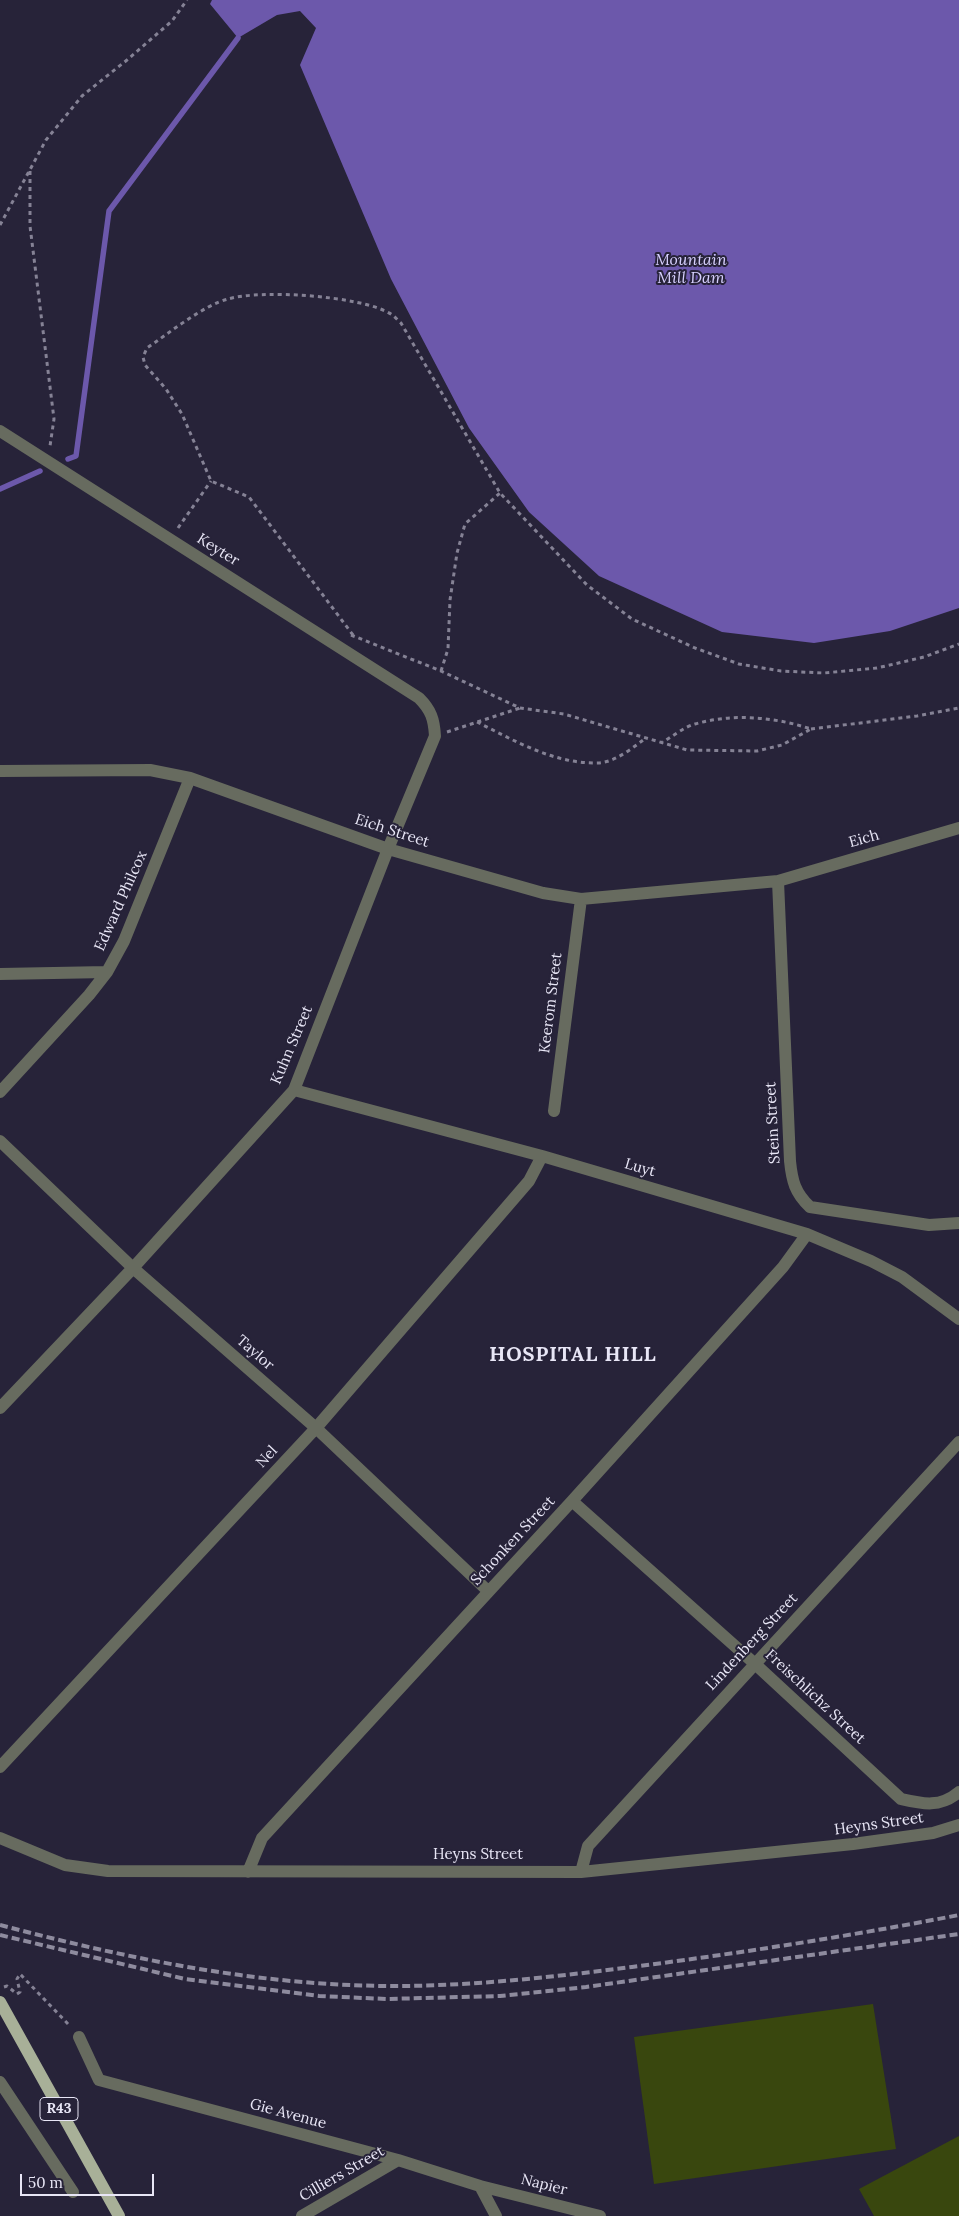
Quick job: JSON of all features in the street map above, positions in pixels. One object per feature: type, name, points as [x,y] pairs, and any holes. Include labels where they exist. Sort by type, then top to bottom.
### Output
[{"type":"main road","name":"R43","points":[[1,1995],[119,2216]]},
{"type":"street","name":"Keyter","points":[[0,431],[419,698],[430,710],[434,720],[435,736]]},
{"type":"street","name":"Kuhn Street","points":[[0,1408],[133,1268],[294,1090],[388,849],[435,736]]},
{"type":"street","name":"Eich Street","points":[[0,771],[150,770],[190,778],[388,849],[543,893],[581,899],[778,881]]},
{"type":"street","name":"Edward Philcox","points":[[0,1092],[89,995],[107,972],[124,941],[190,778]]},
{"type":"street","name":"Eich","points":[[778,881],[959,828]]},
{"type":"street","name":"Stein Street","points":[[778,881],[790,1161],[792,1182],[799,1196],[810,1207],[929,1225],[959,1224]]},
{"type":"street","name":"Keerom Street","points":[[554,1111],[581,899]]},
{"type":"street","points":[[0,974],[107,972]]},
{"type":"street","name":"Luyt","points":[[294,1090],[542,1156],[807,1234],[871,1260],[902,1277],[959,1319]]},
{"type":"street","name":"Taylor","points":[[0,1141],[133,1268],[316,1428],[488,1591]]},
{"type":"street","name":"Nel","points":[[0,1768],[316,1428],[529,1181],[542,1156]]},
{"type":"street","name":"Schonken Street","points":[[248,1872],[262,1838],[784,1267],[807,1234]]},
{"type":"street","name":"Lindenberg Street","points":[[581,1872],[588,1846],[754,1663],[959,1442]]},
{"type":"street","name":"Freischlichz Street","points":[[572,1500],[901,1798],[929,1805],[953,1797],[959,1792]]},
{"type":"street","name":"Heyns Street","points":[[0,1838],[65,1864],[108,1871],[581,1872],[853,1844],[933,1833],[959,1825]]},
{"type":"street","name":"Gie Avenue","points":[[79,2037],[99,2080],[398,2160],[480,2186]]},
{"type":"street","points":[[0,2082],[72,2192]]},
{"type":"street","name":"Cilliers Street","points":[[302,2216],[398,2160]]},
{"type":"street","points":[[480,2186],[496,2216]]},
{"type":"street","name":"Napier","points":[[480,2186],[558,2211],[600,2216]]},
{"type":"path","points":[[0,224],[46,140],[82,96],[172,21],[187,0]]},
{"type":"path","points":[[30,169],[30,226],[54,419],[48,461]]},
{"type":"path","points":[[353,635],[249,497],[211,481],[182,414],[166,389],[145,365],[144,352],[200,313],[227,299],[258,294],[307,295],[370,306],[390,313],[401,323],[500,492],[587,585],[632,619],[695,648],[739,664],[781,671],[824,673],[876,668],[924,657],[959,644]]},
{"type":"path","points":[[170,539],[211,481]]},
{"type":"path","points":[[441,671],[448,648],[450,600],[457,553],[465,524],[500,492]]},
{"type":"path","points":[[344,634],[353,635],[441,671],[520,708],[564,714],[687,750],[758,751],[782,745],[812,729],[917,716],[959,708]]},
{"type":"path","points":[[435,736],[520,708]]},
{"type":"path","points":[[661,743],[694,724],[728,718],[785,720],[812,729]]},
{"type":"path","points":[[477,722],[552,758],[599,763],[622,755],[646,738]]},
{"type":"path","points":[[1,1995],[7,1986],[17,1994],[20,1992],[17,1979],[20,1974],[64,2018],[79,2037]]},
{"type":"green space","points":[[873,2004],[896,2149],[654,2184],[634,2037]]},
{"type":"green space","points":[[959,2136],[959,2216],[874,2216],[859,2189]]},
{"type":"water","name":"Mountain Mill Dam","points":[[212,0],[959,0],[959,608],[890,631],[814,643],[722,632],[599,576],[529,512],[469,428],[391,279],[300,65],[316,28],[300,11],[277,15],[238,38],[210,4]]},
{"type":"waterway","points":[[68,459],[76,456],[109,211],[238,38]]},
{"type":"waterway","points":[[0,489],[40,471]]},
{"type":"railway","points":[[0,1925],[97,1949],[244,1976],[344,1985],[394,1986],[513,1980],[632,1967],[796,1944],[959,1915]]},
{"type":"railway","points":[[0,1935],[185,1979],[319,1996],[387,1999],[500,1996],[586,1987],[959,1934]]},
{"type":"district","name":"HOSPITAL HILL","points":[[573,1355]]}]
